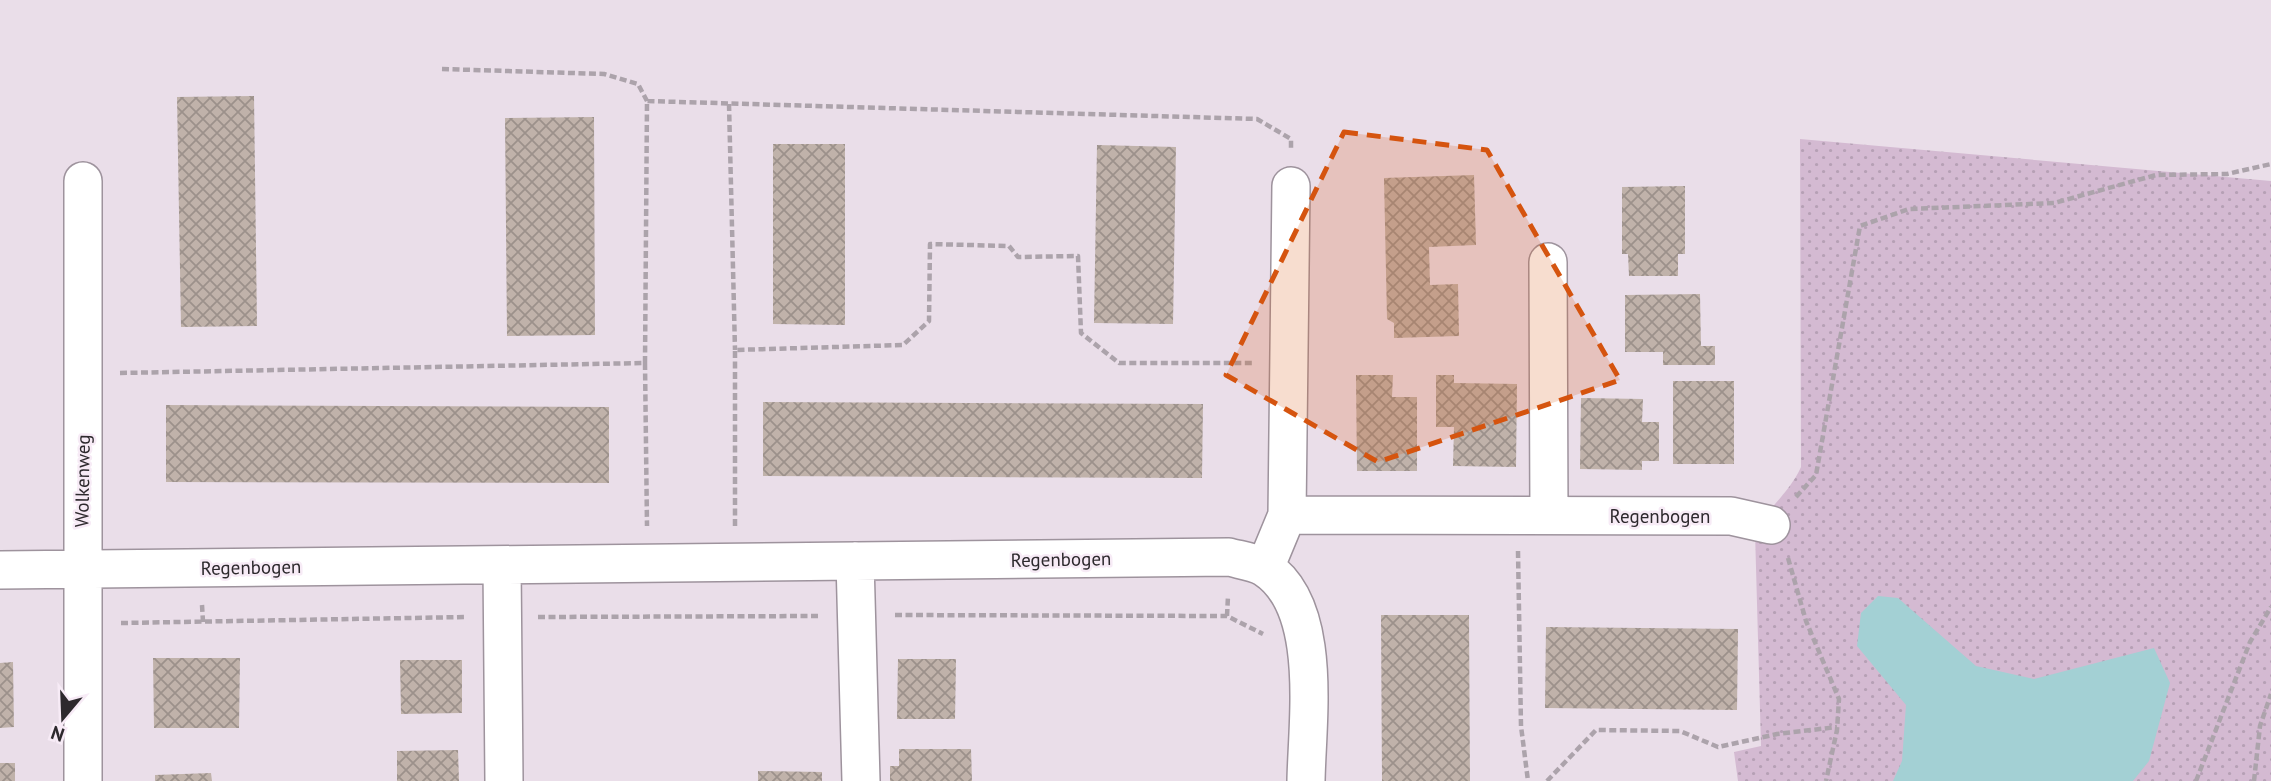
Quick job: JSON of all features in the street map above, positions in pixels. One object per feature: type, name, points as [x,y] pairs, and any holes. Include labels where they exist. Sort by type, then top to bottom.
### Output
[{"type":"street","name":"Wolkenweg","points":[[83,180],[83,781]]},
{"type":"street","points":[[1265,568],[1287,515],[1291,186]]},
{"type":"street","points":[[1533,515],[1548,262]]},
{"type":"street","name":"Regenbogen","points":[[1287,515],[1731,516],[1771,525]]},
{"type":"street","name":"Regenbogen","points":[[0,570],[1229,557],[1265,568],[1295,600],[1307,637],[1306,781]]},
{"type":"street","points":[[855,561],[861,781]]},
{"type":"street","points":[[502,565],[504,781]]},
{"type":"path","points":[[442,69],[604,74],[638,84],[647,102],[647,563]]},
{"type":"path","points":[[647,102],[1257,119],[1291,139],[1291,186]]},
{"type":"path","points":[[729,104],[735,350],[735,562]]},
{"type":"path","points":[[1826,781],[1837,727],[1839,699],[1805,621],[1791,564],[1771,525],[1816,475],[1860,226],[1909,209],[2054,203],[2156,175],[2227,174],[2271,164]]},
{"type":"path","points":[[735,350],[903,345],[929,321],[930,244],[1009,246],[1018,257],[1078,256],[1080,333],[1119,363],[1289,362]]},
{"type":"path","points":[[84,374],[646,363]]},
{"type":"path","points":[[1528,781],[1521,726],[1533,515]]},
{"type":"path","points":[[2196,781],[2250,642],[2271,607]]},
{"type":"path","points":[[82,623],[501,617],[1227,616],[1271,638],[1307,637]]},
{"type":"path","points":[[2254,781],[2260,726],[2271,694]]},
{"type":"path","points":[[1547,781],[1596,730],[1680,730],[1717,747],[1777,734],[1837,727]]},
{"type":"highlighted area","points":[[1344,132],[1487,150],[1620,380],[1378,462],[1226,375]]},
{"type":"shaded area","points":[[1800,139],[2271,181],[2271,781],[1738,781],[1734,752],[1761,746],[1755,532],[1801,467]]},
{"type":"water","points":[[1878,596],[1898,598],[1976,666],[2034,679],[2154,648],[2170,683],[2149,761],[2133,781],[1893,781],[1902,761],[1906,705],[1857,646],[1861,613]]},
{"type":"building","points":[[254,96],[257,326],[181,327],[177,97]]},
{"type":"building","points":[[594,117],[595,335],[507,336],[505,118]]},
{"type":"building","points":[[773,144],[845,144],[845,325],[773,324]]},
{"type":"building","points":[[1097,145],[1176,147],[1173,324],[1094,323]]},
{"type":"building","points":[[1474,175],[1476,245],[1429,247],[1430,285],[1458,284],[1459,336],[1394,338],[1394,323],[1387,319],[1384,178]]},
{"type":"building","points":[[1685,186],[1685,254],[1678,254],[1678,276],[1629,276],[1628,254],[1622,254],[1622,187]]},
{"type":"building","points":[[1700,294],[1701,346],[1715,346],[1715,365],[1663,365],[1663,352],[1625,352],[1625,295]]},
{"type":"building","points":[[1356,375],[1393,375],[1392,397],[1417,397],[1417,471],[1357,471]]},
{"type":"building","points":[[1436,375],[1454,375],[1454,383],[1517,384],[1516,467],[1453,466],[1454,427],[1436,427]]},
{"type":"building","points":[[1673,381],[1734,381],[1734,464],[1673,464]]},
{"type":"building","points":[[1581,398],[1643,399],[1642,422],[1659,422],[1659,461],[1642,461],[1642,470],[1580,469]]},
{"type":"building","points":[[763,402],[1203,404],[1202,478],[763,476]]},
{"type":"building","points":[[166,405],[609,407],[609,483],[166,482]]},
{"type":"building","points":[[1381,615],[1469,615],[1470,781],[1382,781]]},
{"type":"building","points":[[1546,627],[1738,629],[1737,710],[1545,708]]},
{"type":"building","points":[[153,658],[240,658],[239,728],[154,728]]},
{"type":"building","points":[[898,659],[956,659],[955,719],[897,719]]},
{"type":"building","points":[[400,660],[462,660],[462,713],[401,714]]},
{"type":"building","points":[[13,662],[14,727],[0,728],[0,663]]},
{"type":"building","points":[[899,749],[971,749],[972,781],[890,781],[890,766],[899,766]]},
{"type":"building","points":[[458,750],[459,781],[397,781],[397,751]]},
{"type":"building","points":[[0,763],[15,763],[15,781],[0,781]]},
{"type":"building","points":[[758,771],[822,772],[822,781],[758,781]]},
{"type":"building","points":[[211,773],[212,781],[155,781],[155,775]]}]
